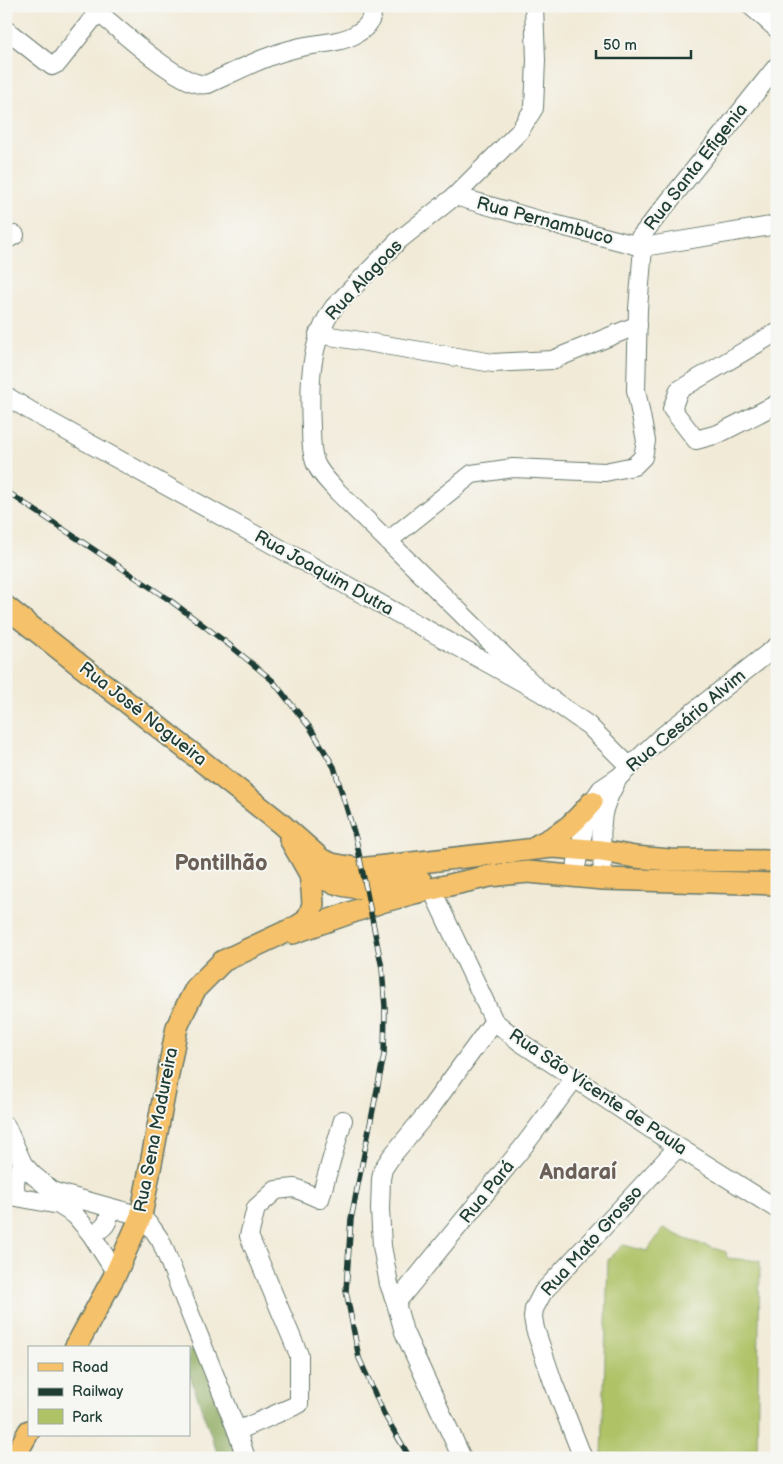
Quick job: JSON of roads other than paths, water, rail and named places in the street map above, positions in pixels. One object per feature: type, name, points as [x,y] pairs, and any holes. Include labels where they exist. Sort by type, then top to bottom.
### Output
[{"type":"main road","name":"Rua José Nogueira","points":[[6,607],[279,822],[322,860],[337,866],[358,869],[531,848]]},
{"type":"main road","points":[[531,848],[554,837],[574,823],[592,802]]},
{"type":"main road","points":[[267,941],[306,921],[312,904],[310,874],[279,822]]},
{"type":"main road","points":[[531,848],[579,848],[635,857],[670,860],[777,861]]},
{"type":"main road","points":[[267,941],[382,902],[431,888],[490,876],[528,872],[603,879],[777,884]]},
{"type":"main road","points":[[310,874],[334,884],[352,888],[376,887],[404,880],[424,882],[431,888]]},
{"type":"main road","name":"Rua Sena Madureira","points":[[76,1346],[116,1273],[141,1216],[177,1027],[181,1018],[196,988],[223,961],[267,941]]},
{"type":"main road","points":[[14,1458],[28,1434]]},
{"type":"street","points":[[6,30],[52,66],[58,63],[94,9],[174,72],[200,84],[208,84],[252,64],[296,48],[346,39],[371,21],[374,6]]},
{"type":"street","name":"Rua Alagoas","points":[[534,6],[536,60],[534,108],[519,132],[455,196],[398,241],[334,307],[318,334],[309,394],[312,452],[317,468],[338,492],[542,693]]},
{"type":"street","points":[[751,6],[777,30]]},
{"type":"street","name":"Rua Santa Efigenia","points":[[639,246],[777,66]]},
{"type":"street","name":"Rua Pernambuco","points":[[455,196],[639,246]]},
{"type":"street","points":[[388,541],[472,474],[514,468],[605,472],[634,466],[642,456],[646,441],[636,390],[639,246],[777,225]]},
{"type":"street","points":[[318,334],[493,363],[552,360],[638,325]]},
{"type":"street","points":[[777,333],[679,390],[672,408],[696,440],[718,434],[777,404]]},
{"type":"street","name":"Rua Joaquim Dutra","points":[[6,396],[542,693],[588,725],[624,772]]},
{"type":"street","name":"Rua Cesário Alvim","points":[[624,772],[660,738],[777,646]]},
{"type":"street","points":[[574,876],[586,819],[592,802],[601,788],[624,772]]},
{"type":"street","points":[[603,879],[603,814],[609,796],[624,772]]},
{"type":"street","name":"Rua São Vicente de Paula","points":[[431,888],[494,1021],[520,1042],[678,1147],[777,1209]]},
{"type":"street","points":[[462,1458],[404,1332],[389,1284],[382,1246],[381,1179],[383,1169],[428,1113],[494,1021]]},
{"type":"street","name":"Rua Pará","points":[[396,1303],[523,1147],[575,1078]]},
{"type":"street","points":[[237,1431],[299,1404],[299,1355],[249,1236],[256,1208],[276,1190],[296,1188],[320,1199],[343,1120]]},
{"type":"street","points":[[6,1126],[23,1164],[54,1192],[141,1216],[152,1228],[160,1241],[237,1431],[246,1458]]},
{"type":"street","name":"Rua Mato Grosso","points":[[583,1458],[553,1382],[535,1329],[534,1309],[543,1292],[678,1147]]},
{"type":"street","points":[[23,1164],[18,1171],[12,1196],[59,1205],[76,1215],[91,1234],[116,1273]]},
{"type":"street","points":[[91,1234],[100,1231],[106,1225],[110,1216],[110,1208]]},
{"type":"railway","points":[[6,491],[171,601],[272,680],[311,729],[334,767],[356,839],[382,968],[385,1007],[384,1055],[351,1219],[346,1291],[359,1358],[384,1414],[410,1458]]},
{"type":"district","name":"Pontilhão","points":[[221,863]]},
{"type":"district","name":"Andaraí","points":[[578,1172]]}]
